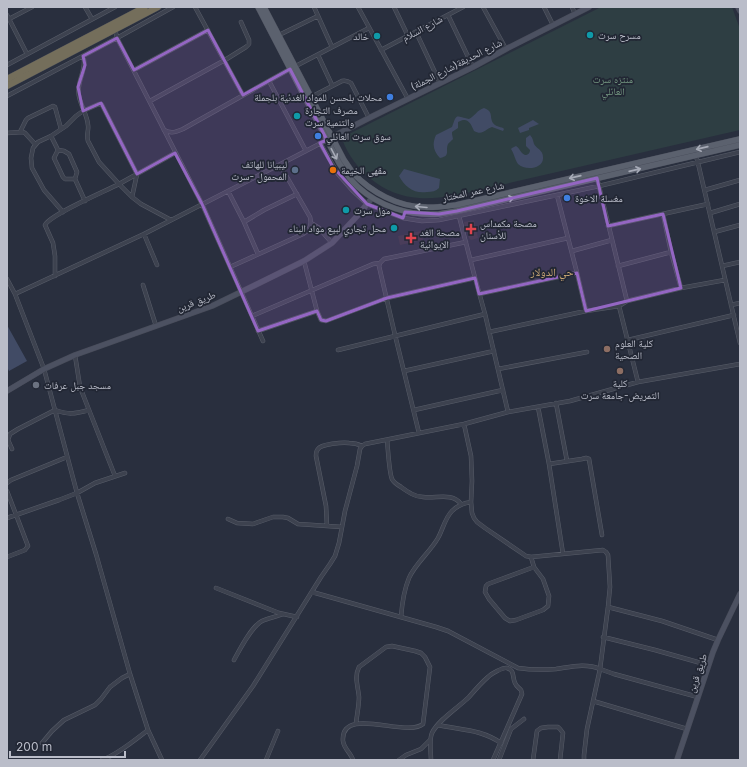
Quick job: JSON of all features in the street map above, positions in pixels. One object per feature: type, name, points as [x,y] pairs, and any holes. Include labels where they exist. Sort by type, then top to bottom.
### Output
[{"type":"highway","points":[[7,79],[146,7]]},
{"type":"highway","points":[[7,86],[158,7]]},
{"type":"main road","points":[[258,7],[308,94],[342,169],[347,176],[372,198],[405,212],[422,214],[445,213],[473,208],[740,146]]},
{"type":"main road","points":[[264,7],[279,35],[293,67]]},
{"type":"main road","name":"شارع عمر المختار","points":[[329,139],[352,172],[362,182],[391,200],[406,205],[423,208],[456,204],[740,139]]},
{"type":"main road","points":[[338,174],[342,169]]},
{"type":"main road","points":[[403,218],[405,212]]},
{"type":"street","points":[[27,54],[8,17],[32,7]]},
{"type":"street","points":[[85,7],[92,19]]},
{"type":"street","points":[[7,65],[115,7]]},
{"type":"street","points":[[7,96],[173,7]]},
{"type":"street","points":[[196,7],[243,96]]},
{"type":"street","points":[[314,7],[332,47]]},
{"type":"street","points":[[358,7],[408,99]]},
{"type":"street","points":[[394,7],[408,36]]},
{"type":"street","name":"شارع السلام","points":[[381,50],[463,7]]},
{"type":"street","points":[[483,7],[506,49]]},
{"type":"street","points":[[544,7],[553,25]]},
{"type":"street","points":[[572,7],[575,14]]},
{"type":"street","name":"شارع الحديقة(شارع الجملة)","points":[[329,139],[589,7]]},
{"type":"street","points":[[738,7],[740,11]]},
{"type":"street","points":[[448,15],[473,67]]},
{"type":"street","points":[[279,35],[318,16]]},
{"type":"street","points":[[150,101],[246,47],[249,44],[249,40],[241,22]]},
{"type":"street","points":[[163,128],[168,132],[175,132],[243,96],[293,67],[369,28]]},
{"type":"street","points":[[115,29],[117,38],[202,204],[263,341]]},
{"type":"street","points":[[134,70],[208,30]]},
{"type":"street","points":[[416,32],[440,83]]},
{"type":"street","points":[[318,55],[332,85]]},
{"type":"street","points":[[83,56],[85,65],[78,86],[79,96],[88,125],[87,137],[90,146],[99,162],[132,197],[141,204],[171,220]]},
{"type":"street","points":[[308,94],[345,80],[351,83],[369,118]]},
{"type":"street","points":[[269,81],[306,151]]},
{"type":"street","points":[[63,212],[44,190],[32,168],[32,152],[35,144],[66,126],[72,119],[83,111],[99,104],[102,105],[137,174],[132,197]]},
{"type":"street","points":[[20,132],[28,118],[54,106],[61,129]]},
{"type":"street","points":[[7,133],[23,132],[35,144]]},
{"type":"street","points":[[50,136],[58,150]]},
{"type":"street","points":[[15,294],[144,234],[329,139]]},
{"type":"street","points":[[320,143],[338,174],[367,204],[403,218],[422,221],[439,220],[599,186],[740,152]]},
{"type":"street","points":[[58,150],[64,151],[68,154],[77,172],[75,179],[85,201]]},
{"type":"street","points":[[58,150],[54,158],[63,177],[65,179],[75,179]]},
{"type":"street","points":[[55,276],[54,249],[45,225],[47,221],[175,153]]},
{"type":"street","points":[[696,156],[740,342]]},
{"type":"street","points":[[230,267],[308,231],[310,228],[311,223],[308,212],[280,165]]},
{"type":"street","points":[[597,178],[626,301]]},
{"type":"street","points":[[705,190],[740,180]]},
{"type":"street","points":[[228,191],[258,254]]},
{"type":"street","points":[[244,222],[264,210],[297,194]]},
{"type":"street","points":[[557,195],[586,311]]},
{"type":"street","name":"طريق قرين","points":[[7,391],[44,368],[75,355],[212,306],[304,261],[332,243],[372,198]]},
{"type":"street","points":[[608,226],[708,204]]},
{"type":"street","points":[[710,213],[740,204]]},
{"type":"street","points":[[663,214],[671,252],[681,288]]},
{"type":"street","points":[[459,216],[485,314],[508,412]]},
{"type":"street","points":[[311,223],[319,228],[332,243]]},
{"type":"street","points":[[714,232],[740,225]]},
{"type":"street","points":[[144,234],[157,265]]},
{"type":"street","points":[[471,260],[568,238]]},
{"type":"street","points":[[572,251],[612,240]]},
{"type":"street","points":[[252,316],[373,264],[380,263],[384,259],[466,242]]},
{"type":"street","points":[[618,266],[671,252]]},
{"type":"street","points":[[304,261],[317,311],[322,320],[326,321],[387,298],[475,278]]},
{"type":"street","points":[[722,266],[740,262]]},
{"type":"street","points":[[380,263],[395,335],[419,433]]},
{"type":"street","points":[[479,294],[577,273]]},
{"type":"street","points":[[7,279],[15,294],[44,368],[77,493],[130,674],[148,730],[162,760]]},
{"type":"street","points":[[489,332],[586,311],[619,306],[626,301],[681,288],[726,280]]},
{"type":"street","points":[[143,286],[156,326]]},
{"type":"street","points":[[731,305],[740,303]]},
{"type":"street","points":[[619,306],[638,382]]},
{"type":"street","points":[[258,331],[317,311]]},
{"type":"street","points":[[338,350],[485,314]]},
{"type":"street","points":[[628,340],[734,315]]},
{"type":"street","points":[[404,371],[494,351]]},
{"type":"street","points":[[498,369],[587,352]]},
{"type":"street","points":[[75,355],[80,386],[88,410],[115,476]]},
{"type":"street","points":[[200,760],[253,686],[335,556],[360,449],[362,446],[365,444],[464,424],[508,412],[570,401],[638,382],[740,364]]},
{"type":"street","points":[[414,410],[503,390]]},
{"type":"street","points":[[556,403],[567,461]]},
{"type":"street","points":[[538,407],[564,554]]},
{"type":"street","points":[[55,410],[64,414],[73,414],[88,410]]},
{"type":"street","points":[[12,449],[8,440],[10,434],[55,410]]},
{"type":"street","points":[[464,424],[471,456],[472,513],[477,522],[523,554],[531,557],[603,550],[609,558],[610,587],[608,607],[600,669],[587,729],[584,760]]},
{"type":"street","points":[[387,440],[391,476],[395,483],[415,496],[423,498],[452,498],[461,504]]},
{"type":"street","points":[[327,526],[326,506],[316,456],[317,451],[319,448],[327,445],[348,442],[362,446]]},
{"type":"street","points":[[7,483],[68,457]]},
{"type":"street","points":[[549,464],[586,458],[590,459],[602,536]]},
{"type":"street","points":[[7,518],[77,493],[95,483],[125,473]]},
{"type":"street","points":[[7,490],[28,546],[25,550],[7,557]]},
{"type":"street","points":[[402,617],[403,598],[410,576],[437,538],[452,510],[461,504],[471,502]]},
{"type":"street","points":[[228,519],[236,523],[253,524],[273,517],[283,517],[288,518],[298,524],[342,527]]},
{"type":"street","points":[[531,557],[534,567],[543,579],[546,587],[549,596],[548,606],[537,613],[516,620],[510,621],[504,618],[485,592],[486,586],[534,567]]},
{"type":"street","points":[[216,588],[284,614],[297,617]]},
{"type":"street","points":[[312,592],[436,626],[518,668],[530,670],[590,666],[698,697]]},
{"type":"street","name":"طريق قرين","points":[[677,760],[708,665],[740,594]]},
{"type":"street","points":[[608,607],[662,621],[718,640]]},
{"type":"street","points":[[234,660],[246,639],[257,625],[263,620],[284,614]]},
{"type":"street","points":[[603,637],[708,665]]},
{"type":"street","points":[[353,760],[352,756],[345,748],[343,741],[346,729],[356,723],[415,728],[423,724],[430,667],[421,652],[392,646],[386,647],[359,667],[356,677],[359,700],[356,723]]},
{"type":"street","points":[[431,760],[430,740],[432,731],[488,676],[506,668],[513,674],[515,684],[521,690],[522,694],[493,760]]},
{"type":"street","points":[[42,743],[64,720],[95,705],[110,687],[118,680],[130,674]]},
{"type":"street","points":[[593,701],[687,729]]},
{"type":"street","points":[[499,760],[511,729],[524,718]]},
{"type":"street","points":[[438,725],[484,733],[493,737],[500,743]]},
{"type":"street","points":[[532,760],[537,732],[541,728],[558,727],[563,733],[560,760]]},
{"type":"street","points":[[102,760],[112,755],[148,730]]},
{"type":"street","points":[[266,760],[278,731]]},
{"type":"street","points":[[399,760],[406,755],[421,749],[430,740]]},
{"type":"highlighted area","points":[[208,30],[243,95],[290,69],[327,140],[320,143],[333,167],[367,204],[403,218],[405,212],[439,214],[597,178],[608,226],[663,214],[681,288],[586,311],[577,273],[479,294],[475,278],[387,298],[326,321],[321,320],[317,311],[258,331],[202,204],[175,153],[137,174],[101,103],[83,111],[78,87],[85,65],[83,56],[117,38],[134,70]]},
{"type":"shaded area","name":"مصحة مكمداس للأسنان","points":[[474,220],[478,238],[471,240],[468,232],[472,231],[466,231],[464,222]]},
{"type":"shaded area","name":"مصحة الغد الإيوائية","points":[[421,231],[423,240],[400,245],[398,236]]},
{"type":"green space","name":"منتزه سرت العائلي","points":[[601,7],[732,7],[740,29],[740,130],[453,196],[432,198],[406,196],[382,187],[362,171],[347,151],[342,139],[343,137]]},
{"type":"water","points":[[484,108],[489,111],[493,123],[496,126],[503,128],[503,131],[492,127],[480,133],[474,131],[467,120],[461,120],[458,122],[458,128],[452,132],[453,139],[448,144],[447,155],[440,158],[434,147],[436,135],[452,127],[457,117],[469,119]]},
{"type":"water","points":[[533,120],[539,124],[520,133],[518,128]]},
{"type":"water","points":[[530,135],[543,157],[540,164],[534,168],[525,168],[518,164],[511,149],[516,146],[523,154],[528,154],[530,150],[526,146],[526,138]]},
{"type":"water","points":[[404,169],[440,179],[439,188],[431,192],[418,192],[410,189],[399,176]]},
{"type":"water","points":[[7,325],[27,361],[9,371],[7,367]]},
{"type":"place","name":"مسرح سرت","points":[[590,35]]},
{"type":"place","name":"خالد","points":[[377,36]]},
{"type":"place","name":"محلات بلحسن للمواد الغدئية بلجملة","points":[[390,97]]},
{"type":"place","name":"مصرف التجارة والتنمية سرت","points":[[297,116]]},
{"type":"place","name":"سوق سرت العائلي","points":[[318,136]]},
{"type":"place","name":"ليبيانا للهاتف المحمول -سرت","points":[[295,170]]},
{"type":"place","name":"مقهى الخيمة","points":[[333,170]]},
{"type":"place","name":"مغسلة الاخوة","points":[[567,198]]},
{"type":"place","name":"مول سرت","points":[[346,210]]},
{"type":"place","name":"محل تجاري لبيع مواد البناء","points":[[394,228]]},
{"type":"place","name":"مصحة مكمداس للأسنان","points":[[471,229]]},
{"type":"place","name":"مصحة الغد الإيوائية","points":[[411,238]]},
{"type":"place","name":"كلية العلوم الصحية","points":[[607,349]]},
{"type":"place","name":"كلية التمريض-جامعة سرت","points":[[620,371]]},
{"type":"place","name":"مسجد جبل عرفات","points":[[36,385]]},
{"type":"district","name":"حي الدولار","points":[[552,272]]}]
